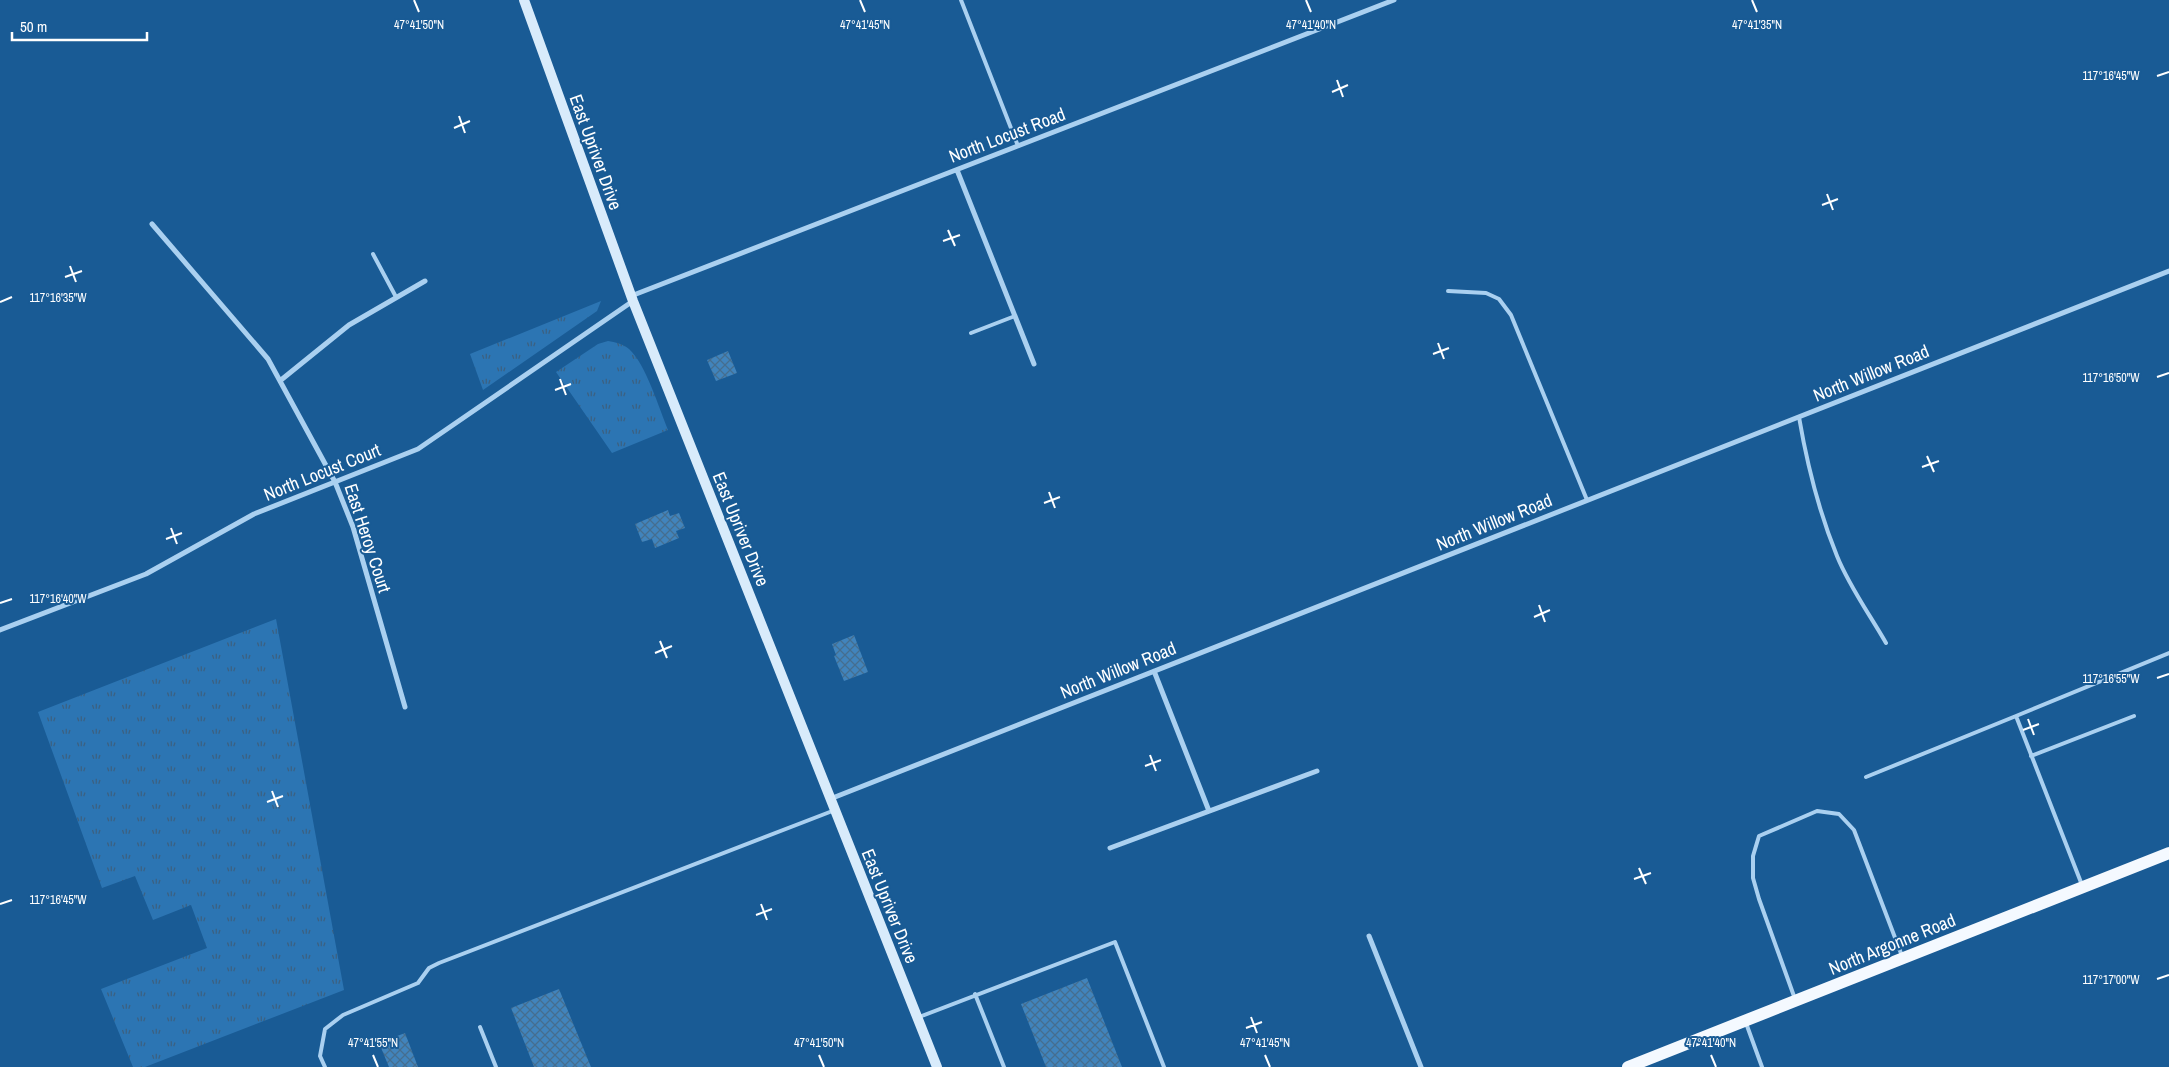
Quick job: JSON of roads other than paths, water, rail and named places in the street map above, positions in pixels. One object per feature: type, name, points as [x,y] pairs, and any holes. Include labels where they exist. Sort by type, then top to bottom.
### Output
[{"type":"main road","name":"North Argonne Road","points":[[1628,1067],[2169,853]]},
{"type":"street","name":"East Upriver Drive","points":[[524,0],[632,298],[938,1067]]},
{"type":"street","name":"North Locust Road","points":[[632,298],[1394,0]]},
{"type":"street","points":[[957,170],[1034,364]]},
{"type":"street","name":"East Heroy Court","points":[[152,224],[268,359],[335,482],[353,527],[404,706]]},
{"type":"street","name":"North Willow Road","points":[[830,799],[2169,271]]},
{"type":"street","points":[[281,380],[349,325],[425,281]]},
{"type":"street","name":"North Locust Court","points":[[0,630],[146,574],[254,514],[418,449],[632,298]]},
{"type":"street","points":[[1154,671],[1209,811]]},
{"type":"street","points":[[1110,848],[1317,771]]},
{"type":"street","points":[[1369,936],[1421,1067]]},
{"type":"lane","points":[[961,0],[1018,146]]},
{"type":"lane","points":[[372,254],[396,297]]},
{"type":"lane","points":[[1448,290],[1486,293],[1499,299],[1511,316],[1587,500]]},
{"type":"lane","points":[[971,334],[1015,316]]},
{"type":"lane","points":[[1799,417],[1815,491],[1838,558],[1886,643]]},
{"type":"lane","points":[[1866,777],[2169,653]]},
{"type":"lane","points":[[2016,716],[2083,887]]},
{"type":"lane","points":[[2032,756],[2134,716]]},
{"type":"lane","points":[[325,1067],[320,1056],[325,1029],[343,1015],[418,983],[429,968],[835,810]]},
{"type":"lane","points":[[1796,1000],[1759,899],[1753,878],[1753,856],[1758,836],[1817,811],[1839,814],[1854,830],[1902,958]]},
{"type":"lane","points":[[917,1018],[975,994],[1114,942],[1164,1067]]},
{"type":"lane","points":[[975,994],[1004,1067]]},
{"type":"lane","points":[[1745,1020],[1762,1067]]},
{"type":"lane","points":[[480,1026],[496,1067]]}]
